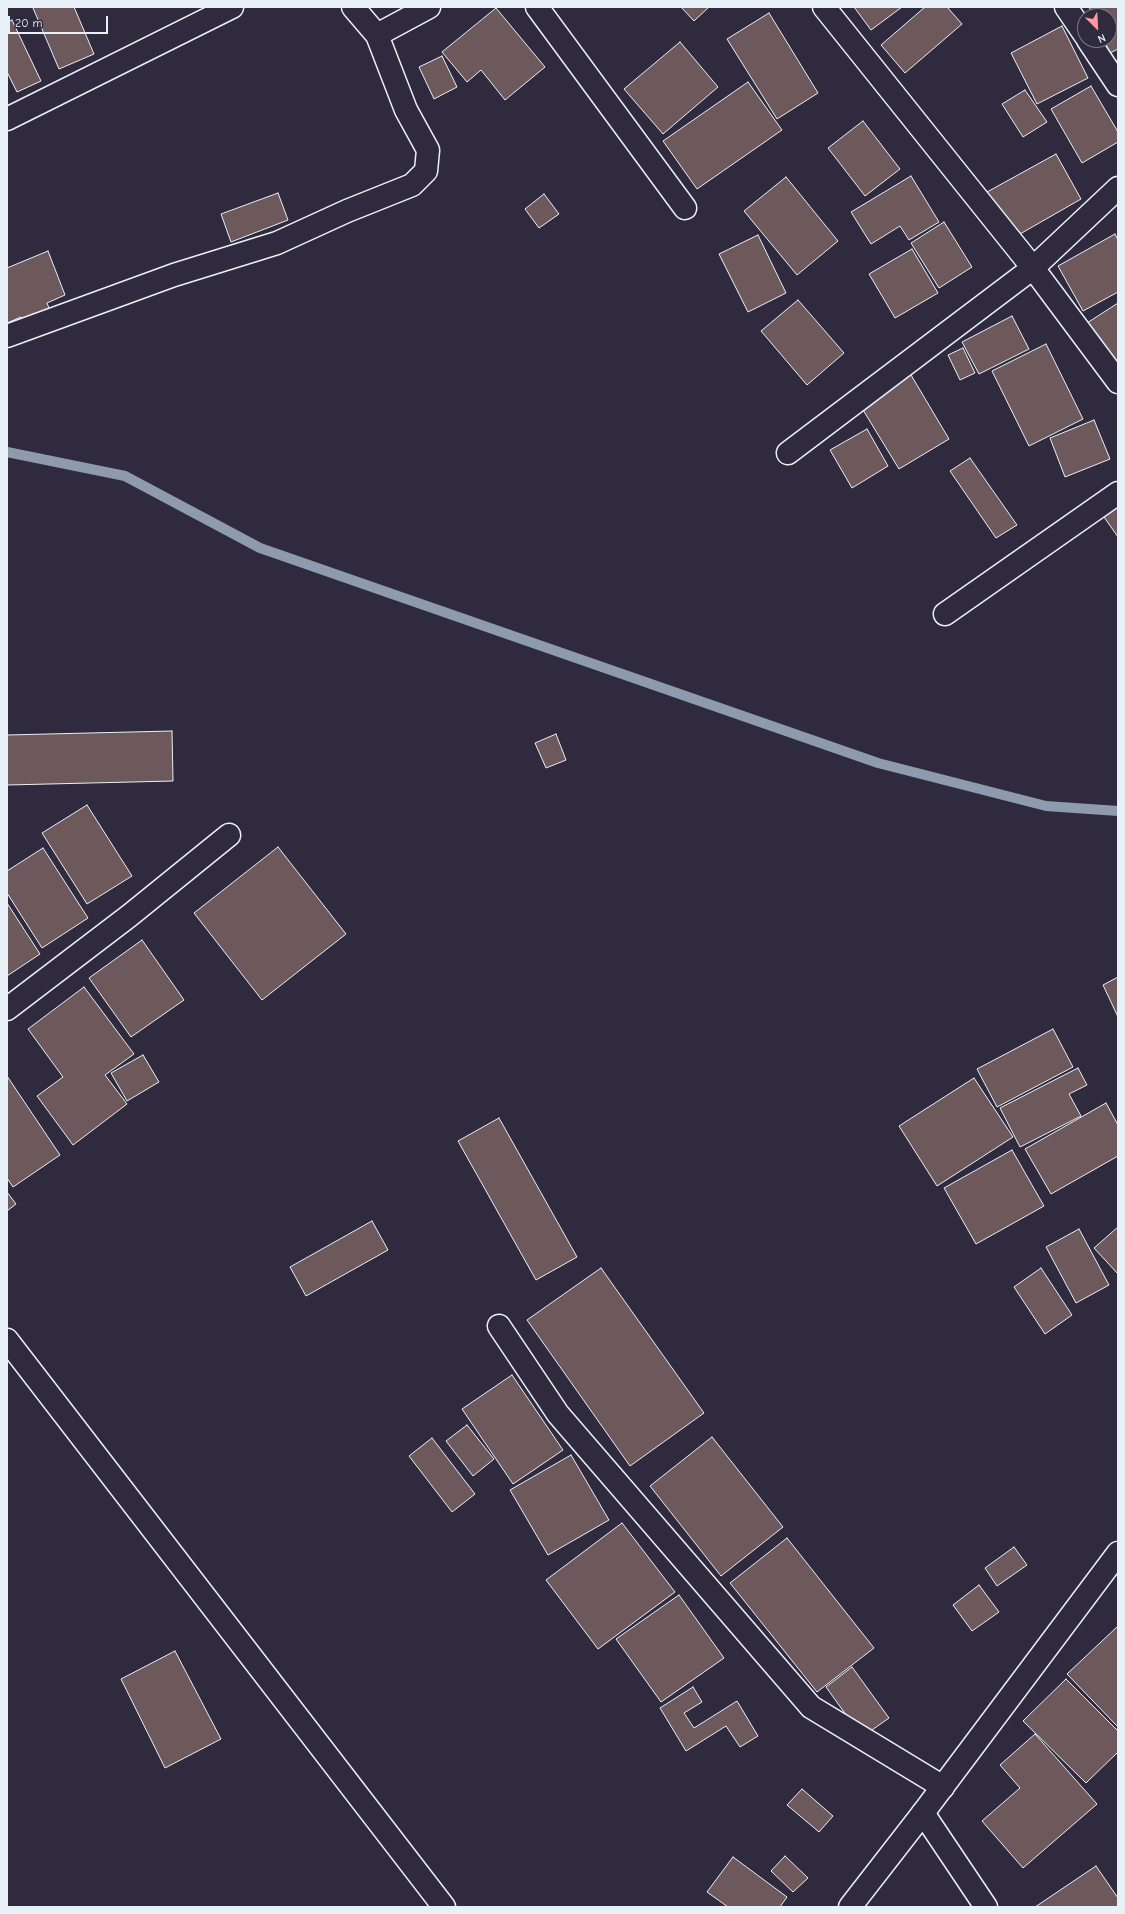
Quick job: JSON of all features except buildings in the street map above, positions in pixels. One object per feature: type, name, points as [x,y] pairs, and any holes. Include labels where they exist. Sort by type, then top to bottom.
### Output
[{"type":"street","points":[[7,119],[232,7]]},
{"type":"street","points":[[7,336],[174,275],[277,243],[347,211],[412,185],[426,171],[428,150],[406,110],[377,35],[354,7]]},
{"type":"street","points":[[377,35],[430,7]]},
{"type":"street","points":[[537,7],[685,208]]},
{"type":"street","points":[[824,7],[1033,268],[1118,382]]},
{"type":"street","points":[[1066,7],[1077,23]]},
{"type":"street","points":[[1093,48],[1118,85]]},
{"type":"street","points":[[788,453],[1033,268],[1118,188]]},
{"type":"street","points":[[945,614],[1118,493]]},
{"type":"street","points":[[7,1010],[129,916],[229,835]]},
{"type":"street","points":[[499,1326],[558,1414],[811,1707],[943,1787]]},
{"type":"street","points":[[7,1340],[444,1907]]},
{"type":"street","points":[[850,1907],[924,1813],[1118,1553]]},
{"type":"street","points":[[924,1813],[986,1907]]},
{"type":"waterway","points":[[7,452],[125,476],[260,548],[878,763],[1046,806],[1118,811]]}]
